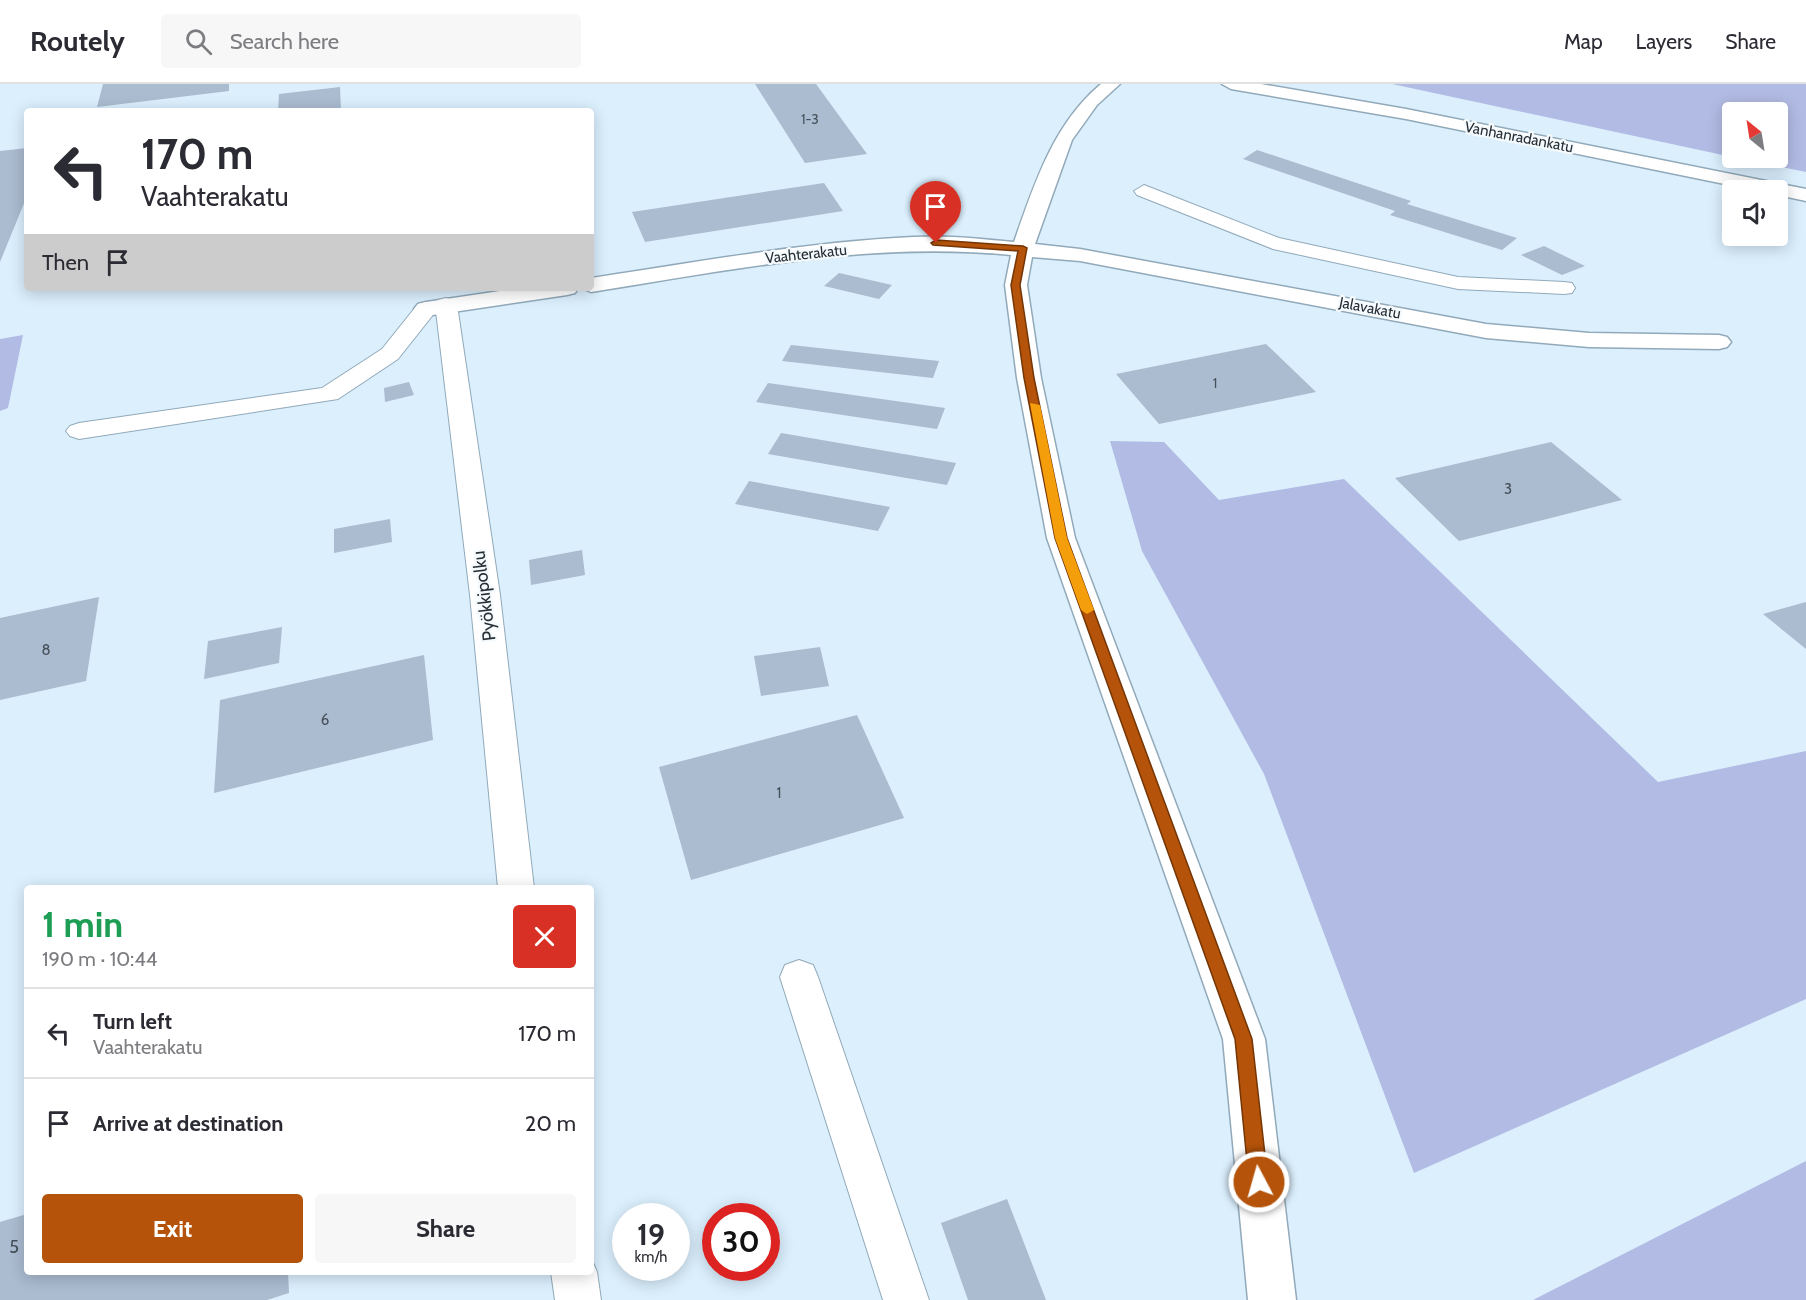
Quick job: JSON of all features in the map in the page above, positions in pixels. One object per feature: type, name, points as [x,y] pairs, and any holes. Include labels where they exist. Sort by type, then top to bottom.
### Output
[{"type":"street","points":[[1111,84],[1091,101],[1063,141],[1045,181],[1023,248],[1016,285],[1029,378],[1061,538],[1244,1039],[1272,1300]]},
{"type":"street","name":"Vanhanradankatu","points":[[1231,84],[1406,114],[1806,195]]},
{"type":"street","name":"Vaahterakatu","points":[[594,285],[780,256],[914,243],[1023,248]]},
{"type":"street","name":"Jalavakatu","points":[[1023,248],[1080,255],[1486,331],[1589,340],[1719,342]]},
{"type":"street","points":[[436,307],[546,291]]},
{"type":"lane","points":[[1144,191],[1273,243],[1458,283],[1564,288]]},
{"type":"lane","points":[[79,431],[329,394],[390,354],[436,307]]},
{"type":"lane","name":"Pyökkipolku","points":[[436,307],[485,594],[516,885]]},
{"type":"lane","points":[[799,977],[906,1300]]},
{"type":"lane","points":[[574,1275],[578,1300]]},
{"type":"shaded area","points":[[1392,84],[1806,84],[1806,172],[1786,168],[1788,102],[1722,102],[1722,155]]},
{"type":"shaded area","points":[[23,335],[8,408],[0,411],[0,339]]},
{"type":"shaded area","points":[[1110,441],[1164,442],[1219,500],[1344,479],[1658,782],[1806,751],[1806,999],[1414,1173],[1264,774],[1142,551]]},
{"type":"shaded area","points":[[1806,1161],[1806,1300],[1533,1300]]},
{"type":"building","points":[[103,84],[229,84],[229,91],[97,107]]},
{"type":"building","points":[[755,84],[816,84],[867,154],[805,163]]},
{"type":"building","points":[[340,87],[341,108],[278,108],[279,94]]},
{"type":"building","points":[[24,148],[24,203],[0,262],[0,151]]},
{"type":"building","points":[[1257,150],[1411,201],[1407,204],[1517,238],[1502,250],[1390,215],[1395,211],[1243,159]]},
{"type":"building","points":[[824,183],[843,211],[645,242],[632,212]]},
{"type":"building","points":[[1544,246],[1585,266],[1562,275],[1521,255]]},
{"type":"building","points":[[839,273],[892,285],[879,299],[824,286]]},
{"type":"building","points":[[1266,344],[1316,392],[1159,424],[1116,374]]},
{"type":"building","points":[[791,345],[939,361],[933,378],[782,361]]},
{"type":"building","points":[[409,382],[414,395],[385,402],[384,388]]},
{"type":"building","points":[[768,383],[945,408],[937,429],[756,402]]},
{"type":"building","points":[[781,433],[956,463],[947,485],[768,454]]},
{"type":"building","points":[[1551,442],[1622,500],[1459,541],[1395,478]]},
{"type":"building","points":[[749,481],[890,507],[878,531],[735,504]]},
{"type":"building","points":[[390,519],[392,542],[334,553],[334,529]]},
{"type":"building","points":[[582,550],[585,575],[531,585],[529,560]]},
{"type":"building","points":[[99,597],[86,681],[0,700],[0,618]]},
{"type":"building","points":[[1806,602],[1806,649],[1763,614]]},
{"type":"building","points":[[282,627],[279,663],[204,679],[208,641]]},
{"type":"building","points":[[820,647],[829,686],[761,696],[754,656]]},
{"type":"building","points":[[424,655],[433,740],[214,793],[220,700]]},
{"type":"building","points":[[857,715],[904,818],[691,880],[659,767]]},
{"type":"building","points":[[1007,1199],[1046,1300],[968,1300],[941,1223]]},
{"type":"building","points":[[24,1215],[24,1275],[288,1275],[289,1293],[267,1300],[0,1300],[0,1222]]},
{"type":"slow traffic","points":[[1034,405],[1061,538],[1087,610]]},
{"type":"route","points":[[936,243],[1023,248],[1016,285],[1029,378],[1061,538],[1244,1039],[1259,1182]]}]
